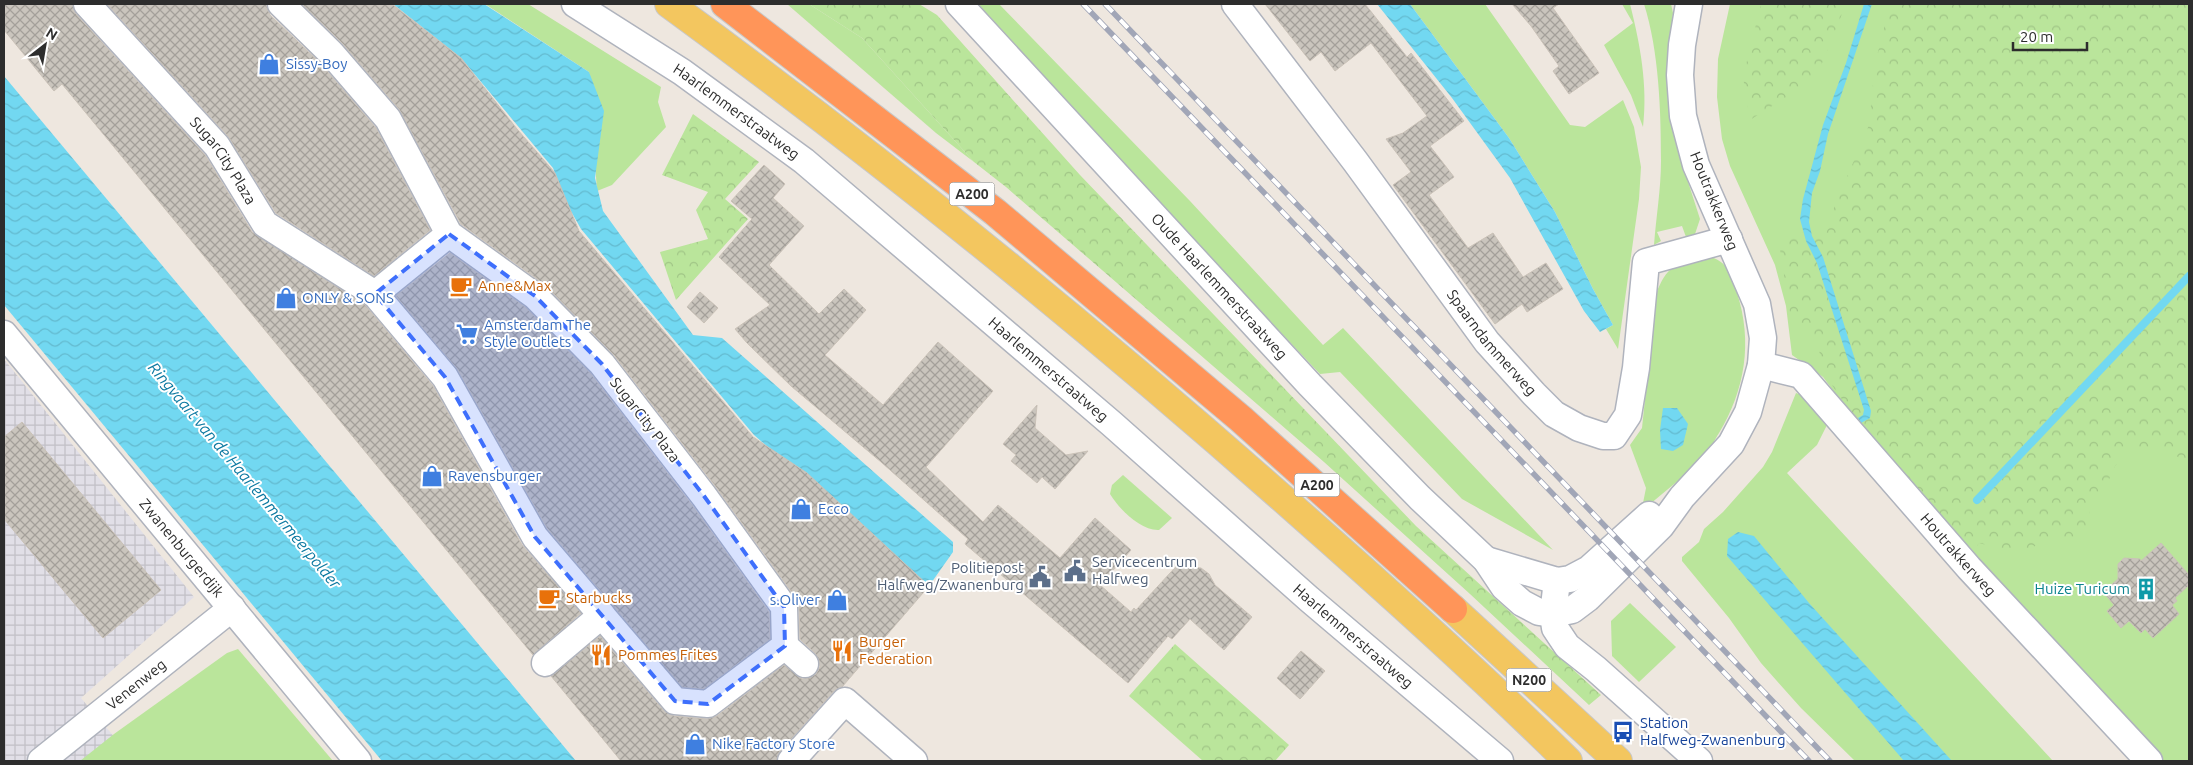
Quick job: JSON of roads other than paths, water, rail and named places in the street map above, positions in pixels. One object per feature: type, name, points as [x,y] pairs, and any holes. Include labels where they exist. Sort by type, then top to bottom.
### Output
[{"type":"highway","name":"A200","points":[[725,4],[994,212],[1241,419],[1453,609]]},
{"type":"highway","name":"A200","points":[[736,4],[761,30]]},
{"type":"main road","name":"A200","points":[[669,4],[748,62],[982,243],[1197,422],[1371,576]]},
{"type":"main road","name":"N200","points":[[1371,576],[1503,697],[1568,761]]},
{"type":"main road","name":"N200","points":[[1453,609],[1618,761]]},
{"type":"street","name":"SugarCity Plaza","points":[[87,4],[216,146],[265,224],[375,294],[445,377],[535,537],[675,701],[708,704],[785,646],[784,607],[704,496],[602,364],[536,296],[449,234],[388,119],[331,52],[281,4]]},
{"type":"street","name":"Haarlemmerstraatweg","points":[[575,4],[682,72],[804,161],[1112,424],[1324,612],[1500,761]]},
{"type":"street","name":"Oude Haarlemmerstraatweg","points":[[959,4],[1310,384],[1420,498],[1486,560],[1504,586],[1522,603],[1539,612],[1563,612]]},
{"type":"street","name":"Spaarndammerweg","points":[[1235,4],[1355,160],[1487,342],[1554,414],[1579,428],[1603,436],[1614,436],[1628,415],[1636,368],[1646,262],[1729,239]]},
{"type":"street","name":"Houtrakkerweg","points":[[1563,612],[1588,598],[1661,526],[1682,497],[1732,444],[1748,412],[1761,365],[1764,338],[1757,304],[1696,165],[1683,116],[1680,75],[1688,4]]},
{"type":"street","points":[[375,294],[449,234]]},
{"type":"street","name":"Zwanenburgerdijk","points":[[4,334],[358,761]]},
{"type":"street","name":"Houtrakkerweg","points":[[1761,365],[1801,375],[1969,568],[2149,761]]},
{"type":"street","name":"Houtrakkerweg","points":[[1557,581],[1570,579],[1589,569],[1650,514],[1682,497]]},
{"type":"street","name":"Oude Haarlemmerstraatweg","points":[[1486,560],[1557,581]]},
{"type":"street","points":[[1557,581],[1563,612],[1555,628],[1567,646],[1596,669],[1700,761]]},
{"type":"street","name":"Venenweg","points":[[40,761],[232,608]]},
{"type":"street","points":[[545,663],[602,615]]},
{"type":"street","points":[[785,646],[805,664]]},
{"type":"street","points":[[791,761],[839,696],[909,756]]},
{"type":"water","points":[[393,4],[484,4],[589,72],[604,111],[595,178],[603,211],[693,335],[722,338],[953,542],[953,552],[929,586],[754,435],[581,229],[568,206],[553,168],[461,58]]},
{"type":"water","points":[[1377,4],[1410,4],[1509,138],[1555,212],[1613,325],[1600,332],[1584,311],[1510,178],[1452,98]]},
{"type":"water","points":[[1864,4],[1872,4],[1828,134],[1820,171],[1812,193],[1809,222],[1812,236],[1823,257],[1871,411],[1870,418],[1861,423],[1858,418],[1863,415],[1864,410],[1817,263],[1806,241],[1800,219],[1803,199],[1823,125],[1846,63]]},
{"type":"water","name":"Ringvaart van de Haarlemmermeerpolder","points":[[4,76],[576,761],[382,761],[4,305]]},
{"type":"water","points":[[1663,408],[1677,408],[1688,424],[1683,445],[1673,451],[1661,449],[1660,430]]},
{"type":"water","points":[[1738,532],[1754,536],[1809,603],[1952,761],[1904,761],[1727,556],[1728,539]]},
{"type":"waterway","points":[[1977,500],[2189,276]]},
{"type":"railway","points":[[1083,4],[1809,761]]},
{"type":"railway","points":[[1105,4],[1830,761]]},
{"type":"place","name":"Sissy-Boy","points":[[269,64]]},
{"type":"place","name":"Anne&Max","points":[[461,286]]},
{"type":"place","name":"ONLY & SONS","points":[[286,298]]},
{"type":"place","name":"Amsterdam The Style Outlets","points":[[467,334]]},
{"type":"place","name":"Ravensburger","points":[[432,476]]},
{"type":"place","name":"Ecco","points":[[801,509]]},
{"type":"place","name":"Servicecentrum Halfweg","points":[[1075,571]]},
{"type":"place","name":"Politiepost Halfweg/Zwanenburg","points":[[1040,577]]},
{"type":"place","name":"Huize Turicum","points":[[2146,589]]},
{"type":"place","name":"Starbucks","points":[[549,598]]},
{"type":"place","name":"s.Oliver","points":[[837,600]]},
{"type":"place","name":"Burger Federation","points":[[842,651]]},
{"type":"place","name":"Pommes Frites","points":[[601,655]]},
{"type":"place","name":"Station Halfweg-Zwanenburg","points":[[1623,732]]},
{"type":"place","name":"Nike Factory Store","points":[[695,744]]}]
